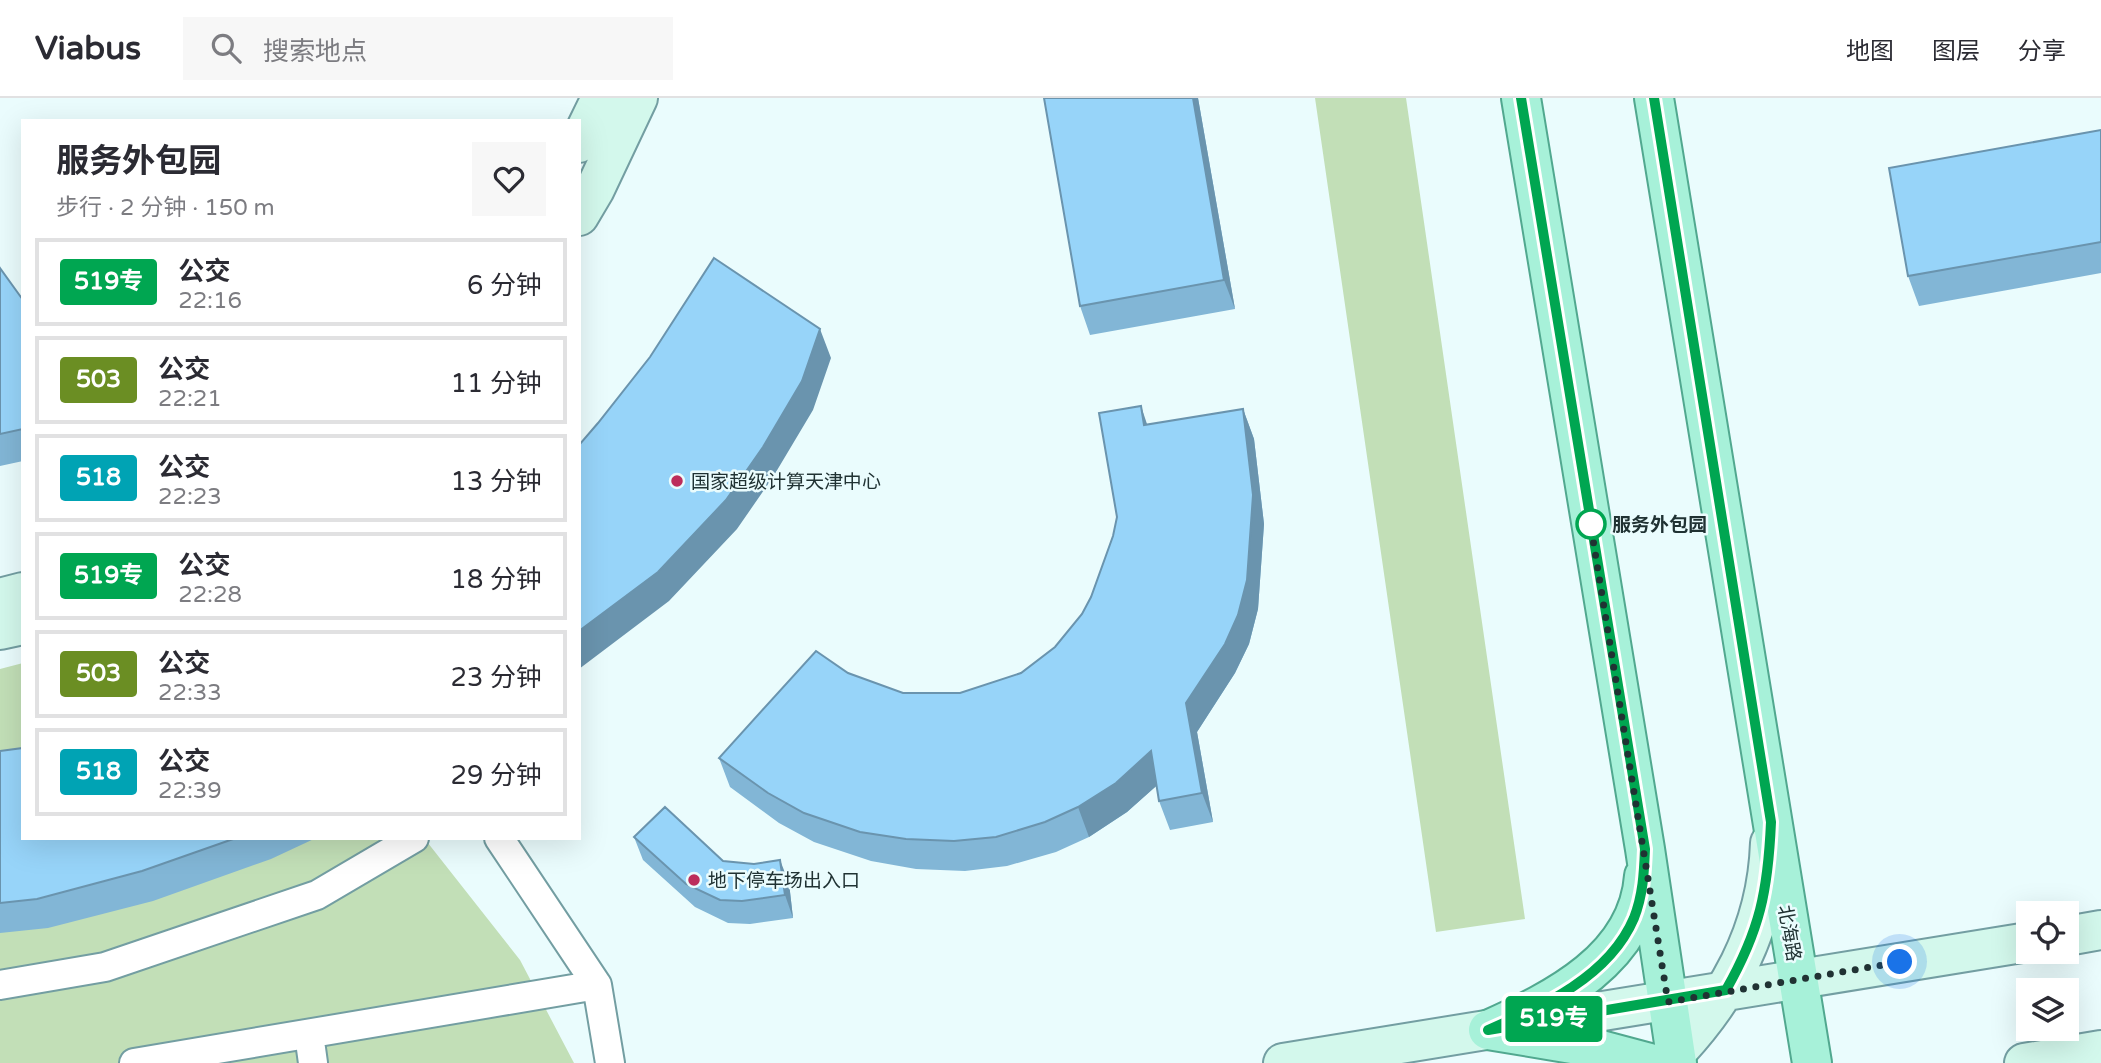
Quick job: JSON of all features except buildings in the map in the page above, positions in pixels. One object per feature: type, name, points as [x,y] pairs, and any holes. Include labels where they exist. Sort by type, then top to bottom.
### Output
[{"type":"main road","points":[[581,139],[601,98]]},
{"type":"main road","points":[[581,213],[596,189],[638,98]]},
{"type":"main road","points":[[1521,98],[1645,849],[1668,1002],[1667,1061]]},
{"type":"main road","name":"北海路","points":[[1654,98],[1812,1063]]},
{"type":"main road","points":[[0,598],[21,593]]},
{"type":"main road","points":[[0,630],[21,625]]},
{"type":"main road","points":[[1667,1061],[1710,1015],[1726,990],[1755,932],[1764,904],[1771,822]]},
{"type":"main road","points":[[1488,1030],[1570,989],[1613,949],[1633,919],[1643,889],[1645,849]]},
{"type":"main road","points":[[2079,934],[2101,930]]},
{"type":"main road","points":[[1283,1063],[2016,944]]},
{"type":"main road","points":[[1488,1030],[1667,1061]]},
{"type":"main road","points":[[2024,1063],[2101,1051]]},
{"type":"street","points":[[0,985],[106,967],[317,895],[411,840]]},
{"type":"street","points":[[500,840],[597,985],[610,1063]]},
{"type":"street","points":[[134,1063],[597,985]]},
{"type":"street","points":[[309,1034],[313,1063]]},
{"type":"green space","points":[[1315,98],[1406,98],[1525,919],[1436,932]]},
{"type":"green space","points":[[21,664],[21,840],[426,840],[520,960],[574,1063],[0,1063],[0,669]]},
{"type":"bus line","name":"519专","points":[[1521,98],[1645,849],[1643,889],[1633,919],[1613,949],[1570,989],[1488,1030],[1668,1002],[1726,990],[1755,932],[1764,904],[1771,822],[1654,98]]},
{"type":"place","name":"国家超级计算天津中心","points":[[677,481]]},
{"type":"place","name":"服务外包园","points":[[1591,524]]},
{"type":"place","name":"地下停车场出入口","points":[[694,880]]},
{"type":"route","points":[[1591,524],[1590,521],[1668,1002],[1900,962]]}]
